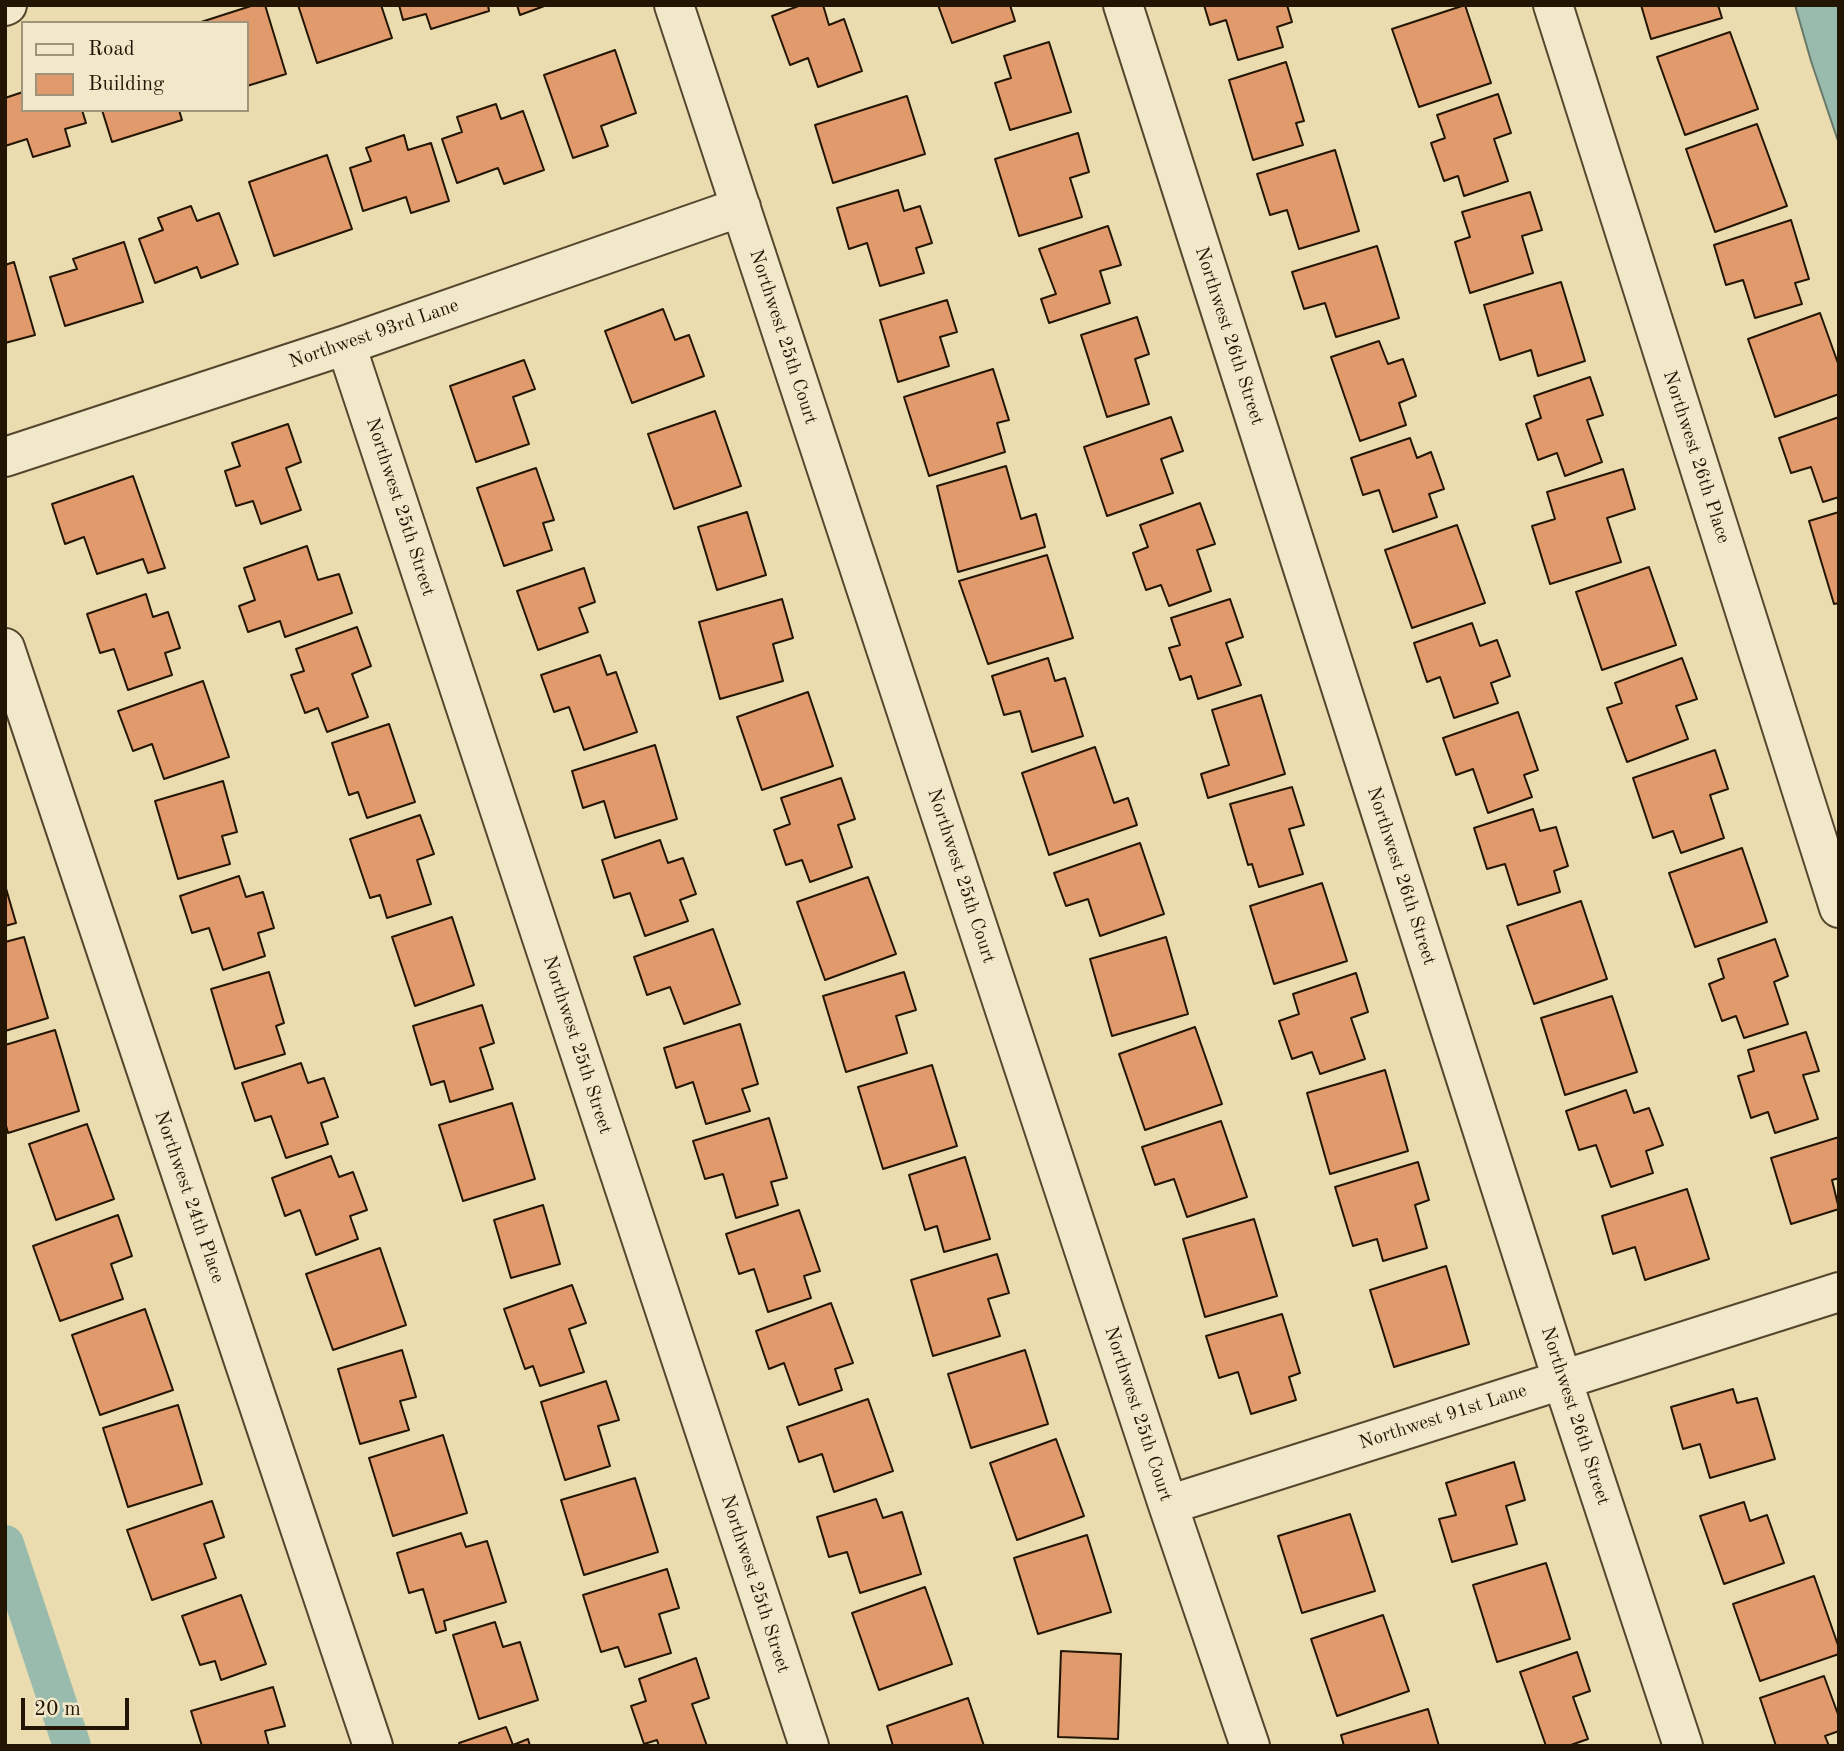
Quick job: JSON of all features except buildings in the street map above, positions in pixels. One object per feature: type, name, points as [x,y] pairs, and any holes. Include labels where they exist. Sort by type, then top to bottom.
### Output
[{"type":"street","name":"Northwest 25th Court","points":[[674,5],[1250,1746]]},
{"type":"street","name":"Northwest 26th Street","points":[[1123,5],[1562,1379],[1683,1746]]},
{"type":"street","name":"Northwest 26th Place","points":[[1553,5],[1839,908]]},
{"type":"street","name":"Northwest 93rd Lane","points":[[5,457],[346,345],[741,207]]},
{"type":"street","name":"Northwest 25th Street","points":[[346,345],[809,1746]]},
{"type":"street","name":"Northwest 24th Place","points":[[5,648],[373,1746]]},
{"type":"street","name":"Northwest 91st Lane","points":[[1168,1504],[1839,1292]]},
{"type":"shaded area","points":[[1795,5],[1839,5],[1839,144],[1811,61]]},
{"type":"waterway","points":[[5,1544],[72,1746]]}]
